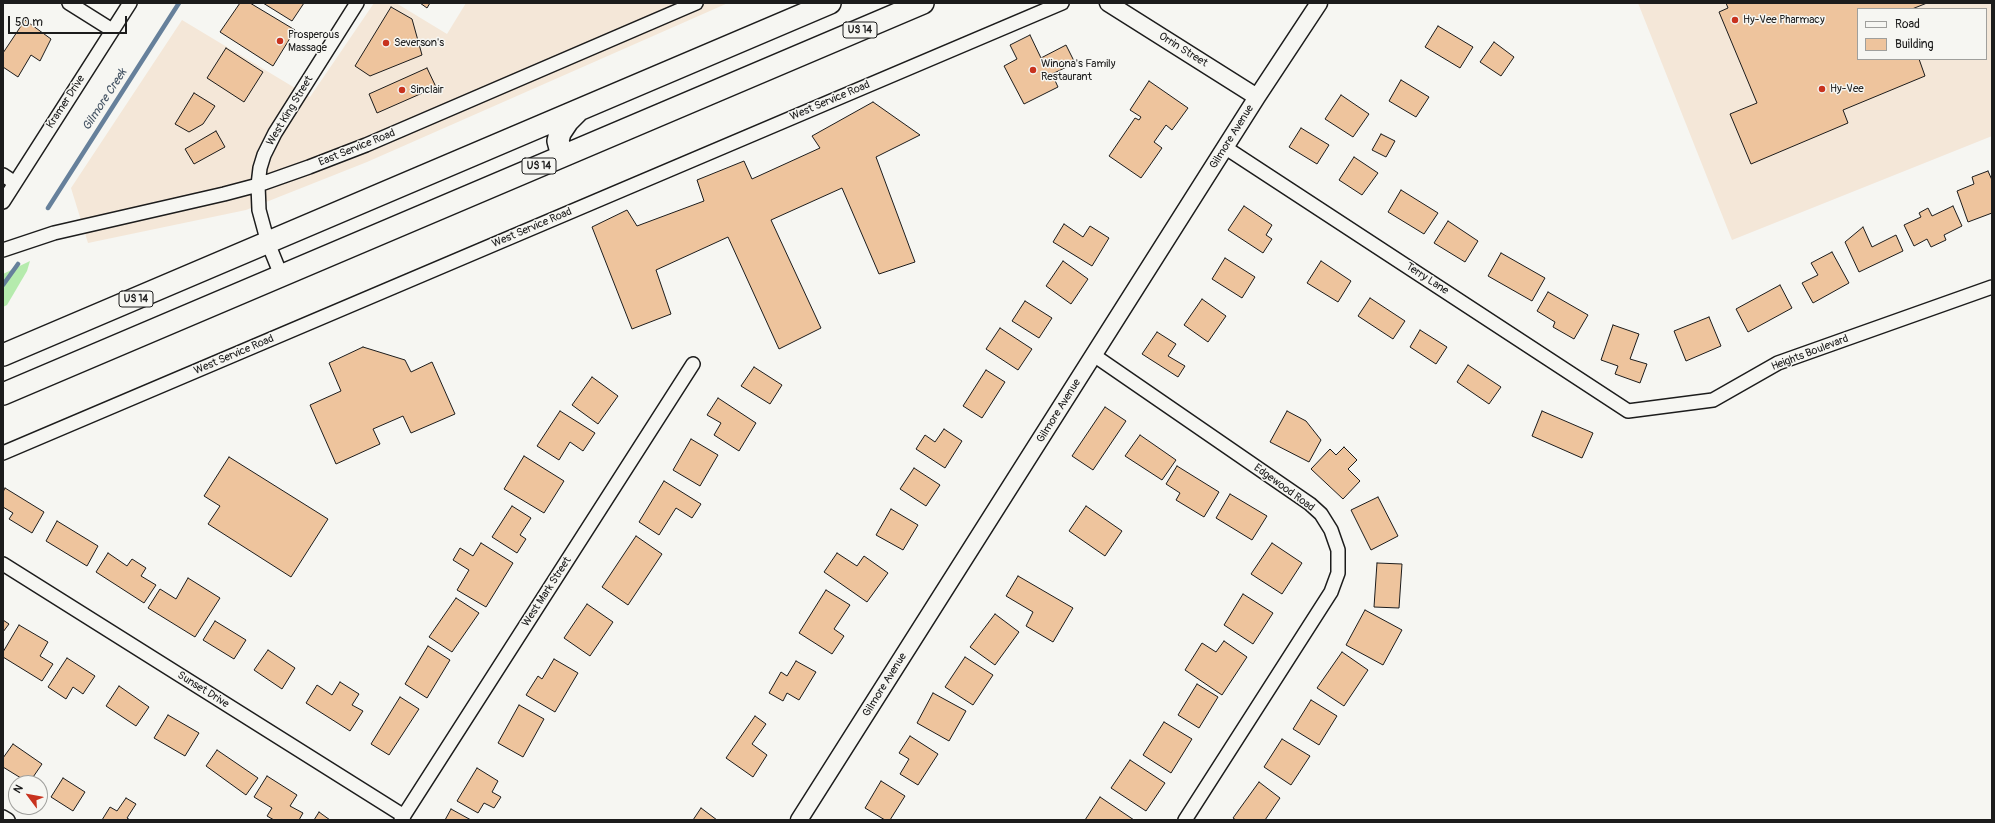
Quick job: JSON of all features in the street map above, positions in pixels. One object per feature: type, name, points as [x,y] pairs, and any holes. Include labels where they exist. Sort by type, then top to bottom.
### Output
[{"type":"highway","name":"US 14","points":[[3,355],[830,3]]},
{"type":"highway","name":"US 14","points":[[281,275],[922,3]]},
{"type":"highway","points":[[562,156],[558,141],[563,127],[584,107]]},
{"type":"highway","points":[[3,394],[281,275]]},
{"type":"street","points":[[69,3],[112,30]]},
{"type":"street","name":"Kramer Drive","points":[[3,202],[130,3]]},
{"type":"street","name":"West King Street","points":[[281,275],[268,242],[259,210],[258,185],[264,155],[275,132],[357,3]]},
{"type":"street","name":"East Service Road","points":[[3,250],[61,232],[189,203],[258,185],[366,145],[696,3]]},
{"type":"street","name":"West Service Road","points":[[3,454],[1062,3]]},
{"type":"street","name":"Orrin Street","points":[[1108,3],[1257,97]]},
{"type":"street","name":"Gilmore Avenue","points":[[799,820],[1095,356],[1257,97],[1319,3]]},
{"type":"street","name":"Terry Lane","points":[[1226,148],[1628,411]]},
{"type":"street","points":[[3,175],[15,183]]},
{"type":"street","name":"Heights Boulevard","points":[[1628,411],[1712,400],[1778,363],[1992,287]]},
{"type":"street","name":"Edgewood Road","points":[[1095,356],[1310,504],[1321,514],[1331,530],[1338,550],[1338,573],[1331,592],[1185,820]]},
{"type":"street","name":"West Mark Street","points":[[402,818],[693,364]]},
{"type":"street","name":"Sunset Drive","points":[[3,564],[402,818]]},
{"type":"street","points":[[3,817],[8,820]]},
{"type":"shaded area","points":[[374,3],[396,3],[447,34],[466,3],[728,3],[367,162],[246,210],[88,243],[71,188],[182,20],[310,97]]},
{"type":"shaded area","points":[[1638,3],[1992,3],[1992,136],[1732,240]]},
{"type":"green space","points":[[30,261],[27,271],[7,305],[3,307],[3,274]]},
{"type":"building","points":[[240,3],[250,3],[295,30],[273,66],[220,32]]},
{"type":"building","points":[[263,3],[304,3],[292,21]]},
{"type":"building","points":[[420,3],[430,3],[427,8]]},
{"type":"building","name":"Hy-Vee","points":[[1726,3],[1927,3],[1914,8],[1857,8],[1857,60],[1919,60],[1925,76],[1843,110],[1848,123],[1751,164],[1730,114],[1757,103],[1719,12],[1728,8]]},
{"type":"building","points":[[391,7],[412,19],[422,55],[370,76],[355,66]]},
{"type":"building","points":[[25,20],[51,39],[40,61],[31,55],[18,77],[3,67],[3,53]]},
{"type":"building","points":[[1438,26],[1473,47],[1460,68],[1425,47]]},
{"type":"building","name":"Winona's Family Restaurant","points":[[1030,35],[1041,58],[1066,45],[1075,63],[1052,74],[1058,87],[1024,104],[1004,66],[1017,59],[1010,45]]},
{"type":"building","points":[[1494,42],[1514,57],[1501,76],[1480,62]]},
{"type":"building","points":[[226,48],[263,72],[244,102],[207,78]]},
{"type":"building","points":[[427,68],[436,87],[377,113],[369,94]]},
{"type":"building","points":[[1401,80],[1429,97],[1416,117],[1389,101]]},
{"type":"building","points":[[1149,81],[1188,108],[1172,130],[1166,125],[1154,142],[1162,148],[1141,178],[1109,156],[1135,118],[1139,120],[1141,117],[1130,110]]},
{"type":"building","points":[[194,93],[215,106],[203,124],[189,132],[175,124]]},
{"type":"building","points":[[1341,95],[1369,114],[1353,137],[1325,119]]},
{"type":"building","points":[[873,102],[920,135],[876,157],[915,262],[879,274],[842,188],[771,220],[821,328],[779,349],[728,237],[656,270],[671,314],[632,329],[592,227],[627,210],[637,226],[704,201],[697,180],[744,161],[752,179],[820,148],[812,136]]},
{"type":"building","points":[[1301,128],[1329,145],[1317,164],[1289,147]]},
{"type":"building","points":[[216,131],[225,147],[194,164],[185,149]]},
{"type":"building","points":[[1381,134],[1395,141],[1386,157],[1372,150]]},
{"type":"building","points":[[1354,157],[1378,173],[1362,195],[1339,180]]},
{"type":"building","points":[[1988,171],[1992,180],[1992,213],[1968,222],[1957,191],[1974,184],[1972,177]]},
{"type":"building","points":[[1401,190],[1438,213],[1424,234],[1388,212]]},
{"type":"building","points":[[1244,206],[1272,225],[1266,235],[1272,239],[1263,253],[1228,230]]},
{"type":"building","points":[[1953,206],[1962,226],[1944,235],[1946,240],[1931,247],[1927,239],[1914,246],[1904,225],[1921,217],[1919,213],[1928,208],[1932,216]]},
{"type":"building","points":[[1448,221],[1478,241],[1465,262],[1434,243]]},
{"type":"building","points":[[1064,224],[1083,237],[1090,226],[1109,238],[1092,266],[1053,242]]},
{"type":"building","points":[[1863,227],[1872,247],[1896,235],[1903,251],[1859,272],[1845,242]]},
{"type":"building","points":[[1832,252],[1849,283],[1813,303],[1802,283],[1818,275],[1811,263]]},
{"type":"building","points":[[1501,253],[1545,278],[1532,301],[1488,276]]},
{"type":"building","points":[[1225,258],[1255,277],[1242,298],[1212,279]]},
{"type":"building","points":[[1063,261],[1088,279],[1071,304],[1046,286]]},
{"type":"building","points":[[1321,261],[1351,281],[1338,302],[1307,283]]},
{"type":"building","points":[[1780,285],[1792,308],[1748,332],[1736,309]]},
{"type":"building","points":[[1548,292],[1588,315],[1574,339],[1553,327],[1555,322],[1537,311]]},
{"type":"building","points":[[1370,298],[1405,321],[1393,339],[1358,316]]},
{"type":"building","points":[[1202,299],[1226,316],[1208,342],[1184,325]]},
{"type":"building","points":[[1025,301],[1052,318],[1039,338],[1012,321]]},
{"type":"building","points":[[1709,317],[1721,346],[1686,361],[1674,331]]},
{"type":"building","points":[[1613,325],[1639,334],[1630,359],[1647,364],[1640,383],[1615,374],[1618,366],[1601,360]]},
{"type":"building","points":[[1000,328],[1032,349],[1018,370],[986,349]]},
{"type":"building","points":[[1420,330],[1447,347],[1436,364],[1410,347]]},
{"type":"building","points":[[1157,332],[1176,344],[1168,356],[1185,366],[1178,377],[1142,354]]},
{"type":"building","points":[[363,347],[405,360],[411,372],[432,362],[455,414],[411,433],[403,416],[373,429],[380,444],[336,464],[310,405],[341,391],[329,363]]},
{"type":"building","points":[[1468,365],[1501,387],[1489,404],[1457,382]]},
{"type":"building","points":[[754,367],[782,385],[770,404],[741,386]]},
{"type":"building","points":[[986,370],[1005,382],[982,418],[963,406]]},
{"type":"building","points":[[592,377],[618,396],[598,424],[572,405]]},
{"type":"building","points":[[718,398],[756,423],[739,451],[714,435],[721,423],[707,415]]},
{"type":"building","points":[[1105,407],[1126,421],[1093,470],[1072,456]]},
{"type":"building","points":[[560,411],[595,433],[583,451],[570,442],[559,460],[537,446]]},
{"type":"building","points":[[1287,411],[1306,421],[1321,440],[1309,462],[1270,442]]},
{"type":"building","points":[[1542,411],[1593,433],[1582,458],[1532,436]]},
{"type":"building","points":[[944,429],[962,441],[945,468],[916,449],[925,435],[935,442]]},
{"type":"building","points":[[1140,435],[1176,460],[1162,480],[1125,456]]},
{"type":"building","points":[[691,439],[718,455],[700,486],[673,470]]},
{"type":"building","points":[[1344,447],[1357,460],[1348,469],[1360,481],[1343,499],[1311,469],[1330,449],[1336,455]]},
{"type":"building","points":[[524,456],[564,481],[544,513],[504,489]]},
{"type":"building","points":[[229,457],[328,519],[291,577],[208,524],[220,506],[204,496]]},
{"type":"building","points":[[1177,466],[1219,492],[1204,517],[1176,500],[1180,493],[1166,484]]},
{"type":"building","points":[[914,468],[940,485],[926,506],[900,489]]},
{"type":"building","points":[[664,481],[701,504],[692,518],[676,508],[659,535],[639,522]]},
{"type":"building","points":[[5,488],[44,512],[32,533],[9,519],[13,513],[3,507],[3,492]]},
{"type":"building","points":[[1230,494],[1267,516],[1252,540],[1216,518]]},
{"type":"building","points":[[1378,497],[1398,536],[1371,550],[1351,510]]},
{"type":"building","points":[[512,506],[531,518],[520,535],[526,539],[517,553],[492,537]]},
{"type":"building","points":[[1086,506],[1122,531],[1105,556],[1069,531]]},
{"type":"building","points":[[891,509],[918,525],[903,550],[876,535]]},
{"type":"building","points":[[57,521],[98,546],[87,566],[46,541]]},
{"type":"building","points":[[636,536],[662,554],[628,605],[602,587]]},
{"type":"building","points":[[481,543],[513,563],[486,607],[457,590],[469,570],[453,560],[460,548],[473,556]]},
{"type":"building","points":[[1272,543],[1302,563],[1282,594],[1251,574]]},
{"type":"building","points":[[108,553],[127,566],[132,559],[146,568],[141,576],[156,585],[144,603],[96,572]]},
{"type":"building","points":[[837,553],[857,566],[864,556],[888,573],[867,602],[824,572]]},
{"type":"building","points":[[1377,563],[1402,564],[1399,608],[1374,607]]},
{"type":"building","points":[[1018,576],[1073,608],[1053,642],[1026,626],[1033,612],[1006,596]]},
{"type":"building","points":[[188,578],[220,598],[195,637],[148,608],[160,589],[176,599]]},
{"type":"building","points":[[826,590],[850,605],[834,629],[844,636],[832,654],[799,633]]},
{"type":"building","points":[[1243,594],[1273,613],[1253,644],[1224,625]]},
{"type":"building","points":[[456,598],[479,613],[452,652],[429,637]]},
{"type":"building","points":[[587,604],[613,622],[590,656],[564,638]]},
{"type":"building","points":[[1365,610],[1402,630],[1383,665],[1346,645]]},
{"type":"building","points":[[995,614],[1019,632],[995,665],[970,647]]},
{"type":"building","points":[[3,620],[9,624],[3,632]]},
{"type":"building","points":[[215,621],[246,640],[234,659],[203,640]]},
{"type":"building","points":[[19,625],[48,642],[40,656],[53,664],[42,681],[3,657],[3,652]]},
{"type":"building","points":[[1224,641],[1247,657],[1222,695],[1185,670],[1202,643],[1216,652]]},
{"type":"building","points":[[428,646],[450,660],[427,698],[405,684]]},
{"type":"building","points":[[268,650],[295,668],[282,689],[254,670]]},
{"type":"building","points":[[1342,652],[1368,670],[1344,706],[1317,688]]},
{"type":"building","points":[[965,657],[993,675],[973,705],[945,687]]},
{"type":"building","points":[[67,658],[95,676],[83,694],[73,687],[66,699],[48,687]]},
{"type":"building","points":[[554,659],[578,673],[555,712],[526,695],[538,676],[542,679]]},
{"type":"building","points":[[796,661],[816,672],[799,700],[787,693],[783,701],[769,693],[781,672],[787,676]]},
{"type":"building","points":[[340,682],[359,694],[352,705],[363,711],[350,731],[306,703],[317,685],[332,695]]},
{"type":"building","points":[[1197,684],[1218,697],[1199,728],[1178,715]]},
{"type":"building","points":[[119,686],[149,707],[136,726],[106,706]]},
{"type":"building","points":[[933,693],[966,711],[949,741],[917,723]]},
{"type":"building","points":[[400,697],[419,709],[389,755],[371,744]]},
{"type":"building","points":[[1311,700],[1337,716],[1319,745],[1293,729]]},
{"type":"building","points":[[519,705],[544,719],[523,757],[498,743]]},
{"type":"building","points":[[168,715],[199,733],[185,756],[154,738]]},
{"type":"building","points":[[755,716],[766,724],[752,744],[767,755],[753,777],[726,758]]},
{"type":"building","points":[[1164,722],[1192,739],[1171,773],[1143,755]]},
{"type":"building","points":[[910,736],[938,754],[918,785],[900,774],[909,759],[899,753]]},
{"type":"building","points":[[1282,739],[1310,756],[1291,785],[1264,767]]},
{"type":"building","points":[[13,744],[42,764],[34,775],[16,775],[3,767],[3,758]]},
{"type":"building","points":[[217,750],[258,778],[246,795],[206,766]]},
{"type":"building","points":[[1130,760],[1165,783],[1146,811],[1111,788]]},
{"type":"building","points":[[477,768],[498,781],[492,792],[501,797],[494,808],[484,803],[478,813],[457,801]]},
{"type":"building","points":[[267,776],[297,795],[290,806],[303,813],[299,820],[274,820],[267,816],[272,808],[254,797]]},
{"type":"building","points":[[63,778],[85,792],[73,811],[51,797]]},
{"type":"building","points":[[881,781],[905,796],[890,820],[885,820],[865,808]]},
{"type":"building","points":[[1259,782],[1280,798],[1265,820],[1236,820],[1233,818]]},
{"type":"building","points":[[1100,797],[1134,820],[1085,820]]},
{"type":"building","points":[[126,798],[136,804],[127,818],[130,820],[102,820],[110,807],[117,811]]},
{"type":"building","points":[[701,808],[717,820],[693,820]]},
{"type":"building","points":[[451,809],[471,820],[445,820]]},
{"type":"building","points":[[319,812],[330,820],[314,820]]},
{"type":"waterway","name":"Gilmore Creek","points":[[48,208],[179,3]]},
{"type":"waterway","name":"Gilmore Creek","points":[[3,285],[18,264]]},
{"type":"place","name":"Hy-Vee Pharmacy","points":[[1735,20]]},
{"type":"place","name":"Prosperous Massage","points":[[280,41]]},
{"type":"place","name":"Severson's","points":[[386,43]]},
{"type":"place","name":"Winona's Family Restaurant","points":[[1033,70]]},
{"type":"place","name":"Hy-Vee","points":[[1822,89]]},
{"type":"place","name":"Sinclair","points":[[402,90]]}]
